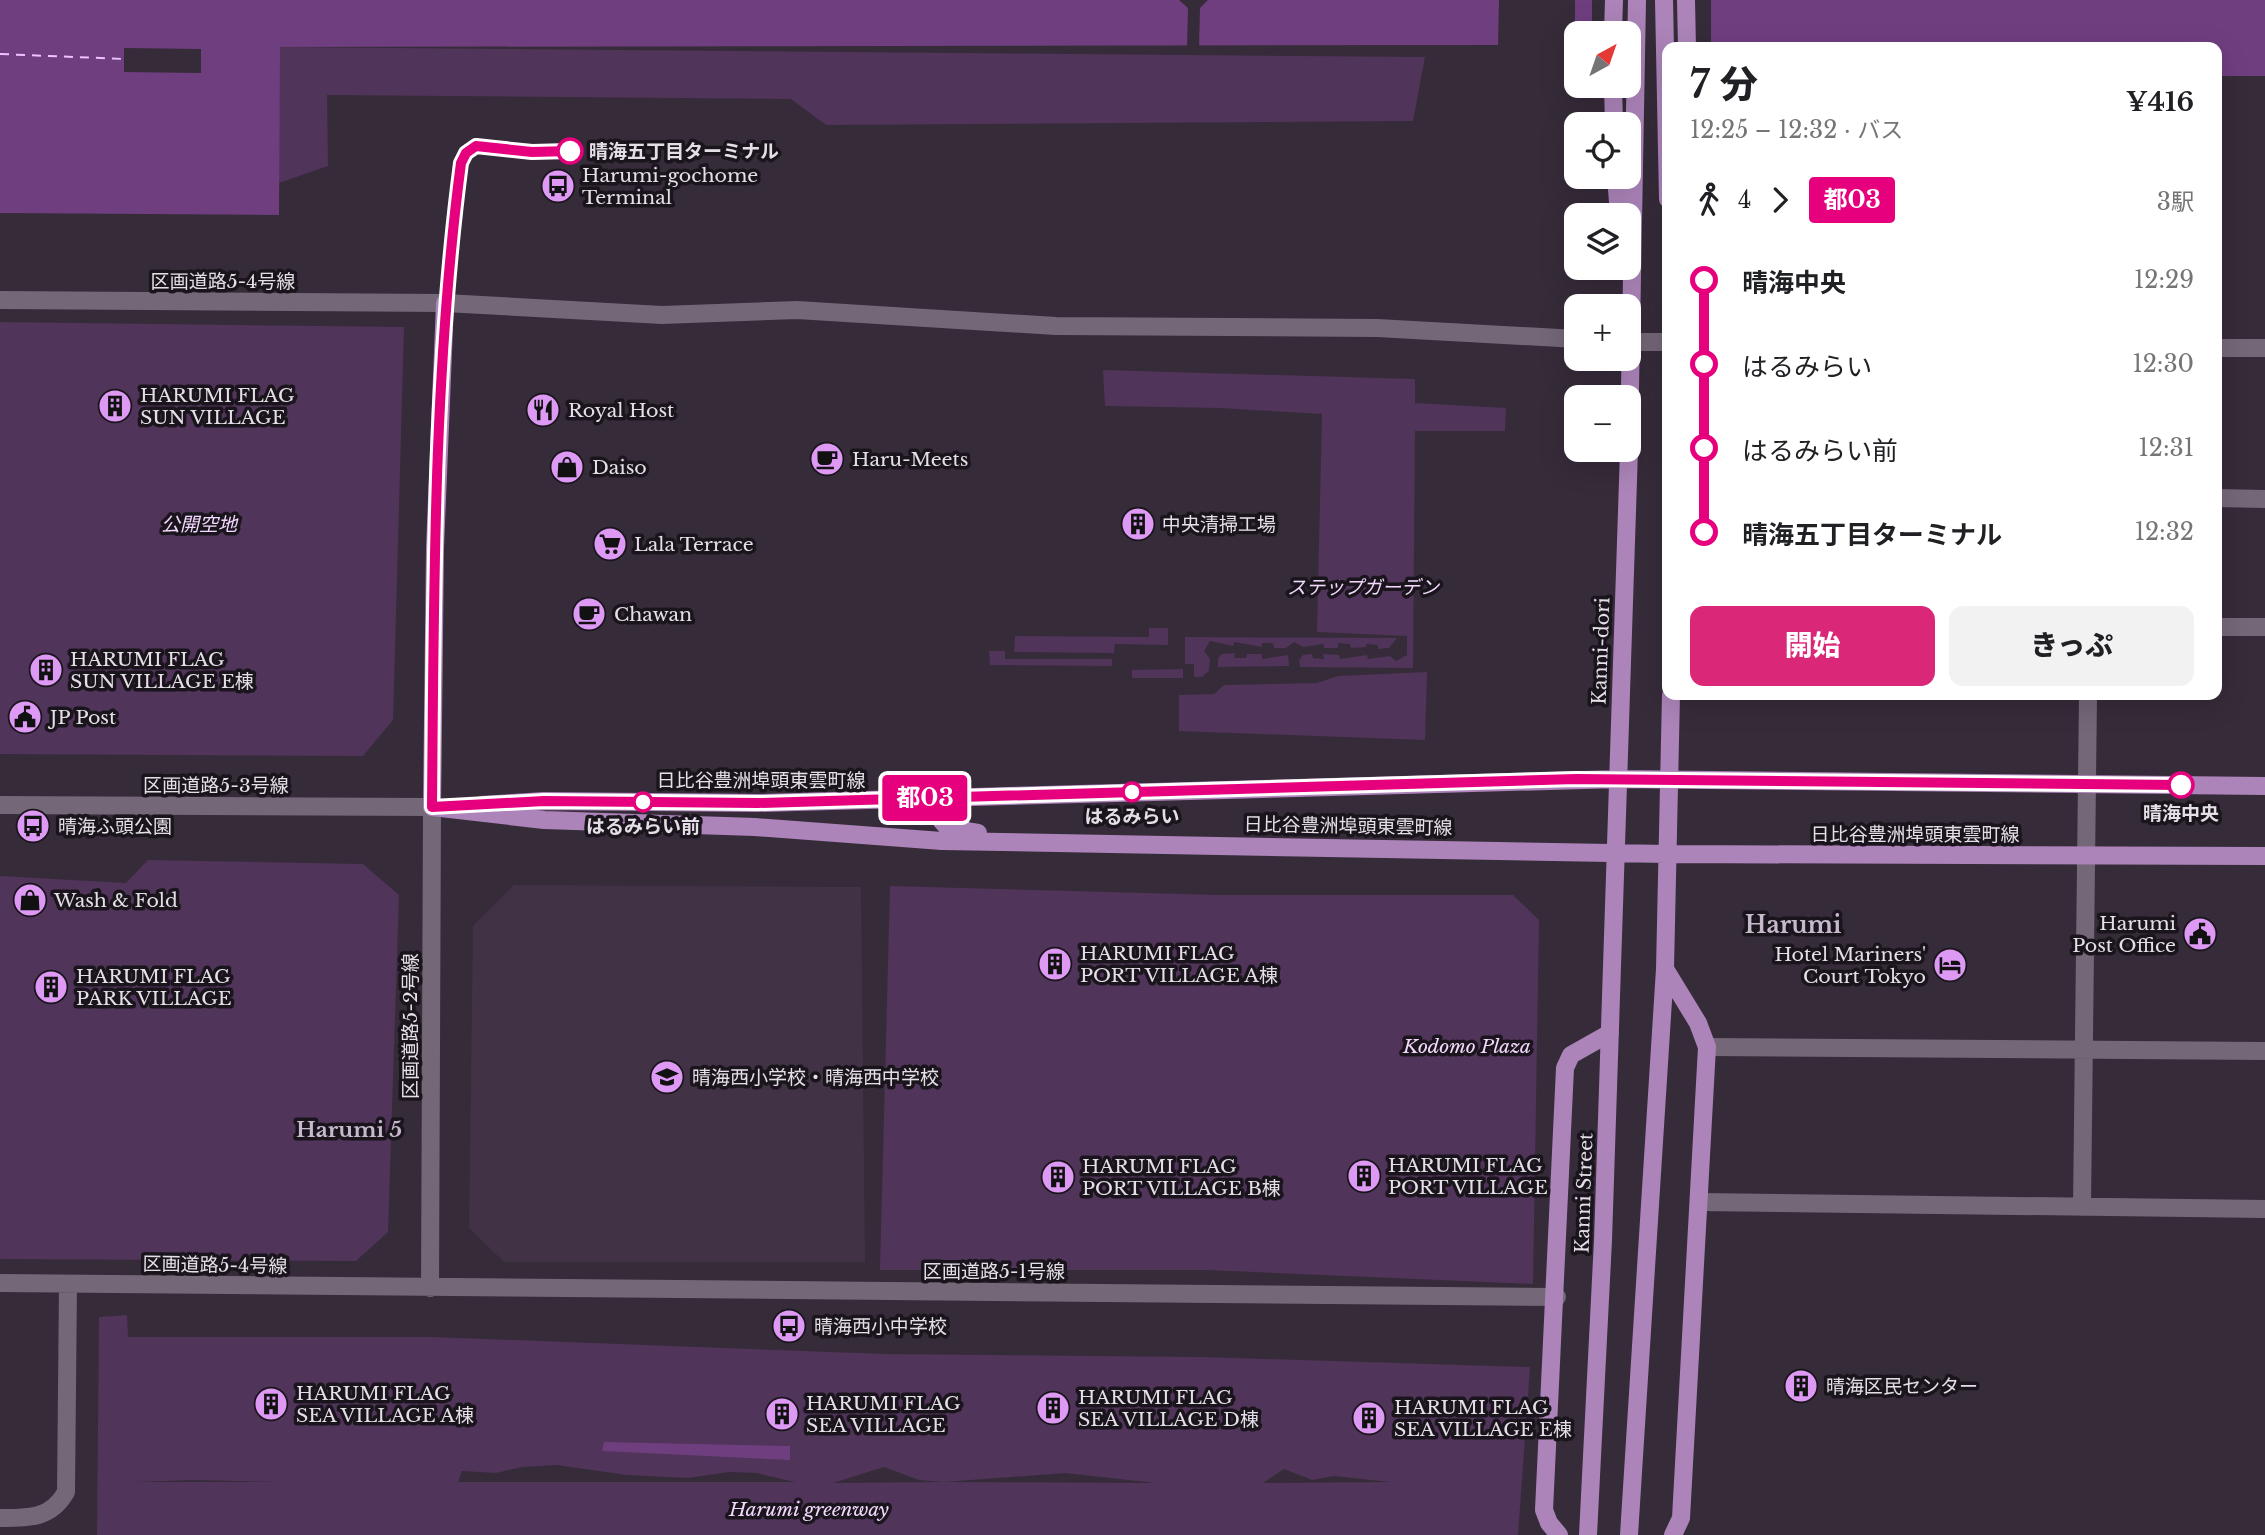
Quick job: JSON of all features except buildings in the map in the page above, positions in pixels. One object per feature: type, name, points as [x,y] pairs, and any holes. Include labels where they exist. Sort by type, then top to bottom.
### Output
[{"type":"main road","points":[[1614,0],[1614,21]]},
{"type":"main road","points":[[1631,385],[1637,0]]},
{"type":"main road","points":[[1664,0],[1665,42]]},
{"type":"main road","points":[[1686,0],[1687,42]]},
{"type":"main road","points":[[432,807],[435,548],[445,303]]},
{"type":"main road","name":"Kanni-dori","points":[[1616,853],[1629,462]]},
{"type":"main road","points":[[1629,1535],[1665,969],[1671,700]]},
{"type":"main road","name":"日比谷豊洲埠頭東雲町線","points":[[432,807],[544,801],[758,803],[1619,779],[2265,786]]},
{"type":"main road","points":[[940,798],[941,820],[948,828],[1048,842]]},
{"type":"main road","name":"日比谷豊洲埠頭東雲町線","points":[[432,807],[544,821],[755,827],[942,841],[1667,854],[2265,856]]},
{"type":"main road","name":"Kanni Street","points":[[1588,1535],[1603,1240],[1616,853]]},
{"type":"main road","points":[[1665,969],[1698,1023],[1707,1047],[1681,1518],[1673,1535]]},
{"type":"main road","points":[[1559,1535],[1549,1523],[1545,1510],[1557,1297],[1564,1068],[1570,1055],[1610,1033]]},
{"type":"street","name":"区画道路5-4号線","points":[[0,300],[445,303],[662,314],[797,310],[869,312],[1056,326],[1377,328],[1564,338]]},
{"type":"street","points":[[1641,342],[1660,342]]},
{"type":"street","points":[[2222,348],[2265,348]]},
{"type":"street","points":[[2222,498],[2265,499]]},
{"type":"street","points":[[2222,627],[2265,627]]},
{"type":"street","points":[[2082,1208],[2088,700]]},
{"type":"street","name":"区画道路5-3号線","points":[[0,805],[432,807]]},
{"type":"street","name":"区画道路5-2号線","points":[[430,1288],[432,807]]},
{"type":"street","points":[[1707,1047],[2265,1051]]},
{"type":"street","points":[[1699,1202],[2265,1209]]},
{"type":"street","name":"区画道路5-4号線","points":[[0,1283],[430,1288]]},
{"type":"street","points":[[0,1518],[43,1515],[61,1502],[66,1492],[68,1284]]},
{"type":"street","name":"区画道路5-1号線","points":[[430,1288],[1557,1297]]},
{"type":"shaded area","points":[[0,0],[1499,0],[1498,45],[280,47],[279,215],[0,213]]},
{"type":"shaded area","points":[[1575,0],[2265,0],[2265,76],[2222,76],[2222,42],[1662,42],[1662,45],[1642,38],[1642,21],[1575,21]]},
{"type":"shaded area","name":"晴海西小学校・晴海西中学校","points":[[514,885],[861,887],[865,1262],[504,1262],[469,1228],[473,926]]},
{"type":"shaded area","points":[[604,1442],[790,1446],[790,1460],[602,1451]]},
{"type":"green space","points":[[279,47],[1425,57],[1413,121],[826,125],[791,99],[327,95],[328,166],[279,183]]},
{"type":"green space","name":"公開空地","points":[[0,322],[404,327],[393,720],[363,756],[0,754]]},
{"type":"green space","name":"ステップガーデン","points":[[1103,370],[1415,379],[1415,403],[1506,408],[1505,431],[1415,431],[1413,668],[1300,667],[1299,660],[1303,655],[1312,654],[1313,658],[1324,659],[1323,654],[1339,655],[1340,659],[1367,655],[1368,659],[1390,656],[1396,661],[1407,655],[1407,636],[1317,632],[1322,414],[1220,408],[1105,406]]},
{"type":"green space","points":[[1149,628],[1168,628],[1168,645],[1115,644],[1114,653],[1014,652],[1015,636],[1149,637]]},
{"type":"green space","points":[[1185,637],[1397,638],[1389,648],[1378,649],[1378,645],[1366,644],[1366,647],[1351,648],[1350,644],[1338,643],[1338,648],[1324,648],[1324,644],[1303,647],[1294,642],[1286,648],[1274,648],[1273,643],[1262,643],[1262,647],[1234,642],[1233,646],[1210,641],[1204,651],[1210,659],[1209,671],[1202,677],[1194,677],[1194,664],[1185,664]]},
{"type":"green space","points":[[989,651],[1005,651],[1005,659],[1112,659],[1112,666],[990,665]]},
{"type":"green space","points":[[1235,653],[1234,658],[1246,658],[1247,654],[1262,654],[1262,659],[1288,655],[1289,666],[1218,667],[1218,658],[1222,654]]},
{"type":"green space","points":[[1183,669],[1183,678],[1132,678],[1132,670]]},
{"type":"green space","points":[[1427,672],[1425,740],[1179,731],[1179,695],[1214,694],[1224,685],[1317,683],[1338,676]]},
{"type":"green space","points":[[148,860],[363,864],[399,895],[388,1232],[356,1261],[0,1259],[0,876],[126,883]]},
{"type":"green space","name":"Kodomo Plaza","points":[[890,886],[1218,895],[1513,895],[1539,920],[1533,1284],[1206,1270],[880,1270]]},
{"type":"green space","name":"Harumi greenway","points":[[127,1315],[128,1337],[432,1337],[885,1354],[1200,1357],[1530,1367],[1518,1535],[97,1535],[99,1317]],"holes":[[[556,1465],[627,1475],[688,1478],[729,1472],[756,1473],[795,1482],[458,1482],[462,1471],[496,1473],[522,1467]],[[884,1467],[919,1480],[943,1482],[833,1483]],[[1284,1469],[1312,1480],[1334,1476],[1390,1482],[1263,1483]],[[1065,1473],[1155,1483],[944,1482]],[[194,1480],[279,1482],[135,1482]]]},
{"type":"pier","points":[[1179,0],[1208,0],[1200,8],[1199,49],[1187,49],[1188,8]]},
{"type":"pier","points":[[1592,0],[1711,0],[1711,42],[1662,42],[1662,76],[1642,75],[1642,21],[1592,21]]},
{"type":"pier","points":[[124,48],[201,49],[201,73],[124,72]]},
{"type":"ferry route","points":[[0,54],[124,59]]},
{"type":"bus line","name":"都03","points":[[570,151],[532,152],[476,146],[466,153],[461,163],[445,303],[435,548],[432,807],[544,801],[758,803],[1576,779],[2181,785]]},
{"type":"place","name":"晴海五丁目ターミナル","points":[[570,151]]},
{"type":"place","name":"Harumi-gochome Terminal","points":[[558,186]]},
{"type":"place","name":"HARUMI FLAG SUN VILLAGE","points":[[115,406]]},
{"type":"place","name":"Royal Host","points":[[543,410]]},
{"type":"place","name":"Haru-Meets","points":[[827,459]]},
{"type":"place","name":"Daiso","points":[[567,467]]},
{"type":"place","name":"中央清掃工場","points":[[1138,524]]},
{"type":"place","name":"Lala Terrace","points":[[610,544]]},
{"type":"place","name":"Chawan","points":[[589,614]]},
{"type":"place","name":"HARUMI FLAG SUN VILLAGE E棟","points":[[46,670]]},
{"type":"place","name":"JP Post","points":[[25,717]]},
{"type":"place","name":"晴海中央","points":[[2181,785]]},
{"type":"place","name":"はるみらい","points":[[1132,792]]},
{"type":"place","name":"はるみらい前","points":[[643,802]]},
{"type":"place","name":"晴海ふ頭公園","points":[[33,826]]},
{"type":"place","name":"Wash & Fold","points":[[30,900]]},
{"type":"place","name":"Harumi Post Office","points":[[2200,934]]},
{"type":"place","name":"HARUMI FLAG PORT VILLAGE A棟","points":[[1055,964]]},
{"type":"place","name":"Hotel Mariners' Court Tokyo","points":[[1950,965]]},
{"type":"place","name":"HARUMI FLAG PARK VILLAGE","points":[[51,987]]},
{"type":"place","name":"晴海西小学校・晴海西中学校","points":[[667,1077]]},
{"type":"place","name":"HARUMI FLAG PORT VILLAGE","points":[[1364,1176]]},
{"type":"place","name":"HARUMI FLAG PORT VILLAGE B棟","points":[[1058,1177]]},
{"type":"place","name":"晴海西小中学校","points":[[789,1326]]},
{"type":"place","name":"晴海区民センター","points":[[1801,1386]]},
{"type":"place","name":"HARUMI FLAG SEA VILLAGE A棟","points":[[271,1404]]},
{"type":"place","name":"HARUMI FLAG SEA VILLAGE D棟","points":[[1053,1408]]},
{"type":"place","name":"HARUMI FLAG SEA VILLAGE","points":[[782,1414]]},
{"type":"place","name":"HARUMI FLAG SEA VILLAGE E棟","points":[[1369,1418]]},
{"type":"district","name":"Harumi","points":[[1793,925]]},
{"type":"district","name":"Harumi 5","points":[[349,1130]]}]
